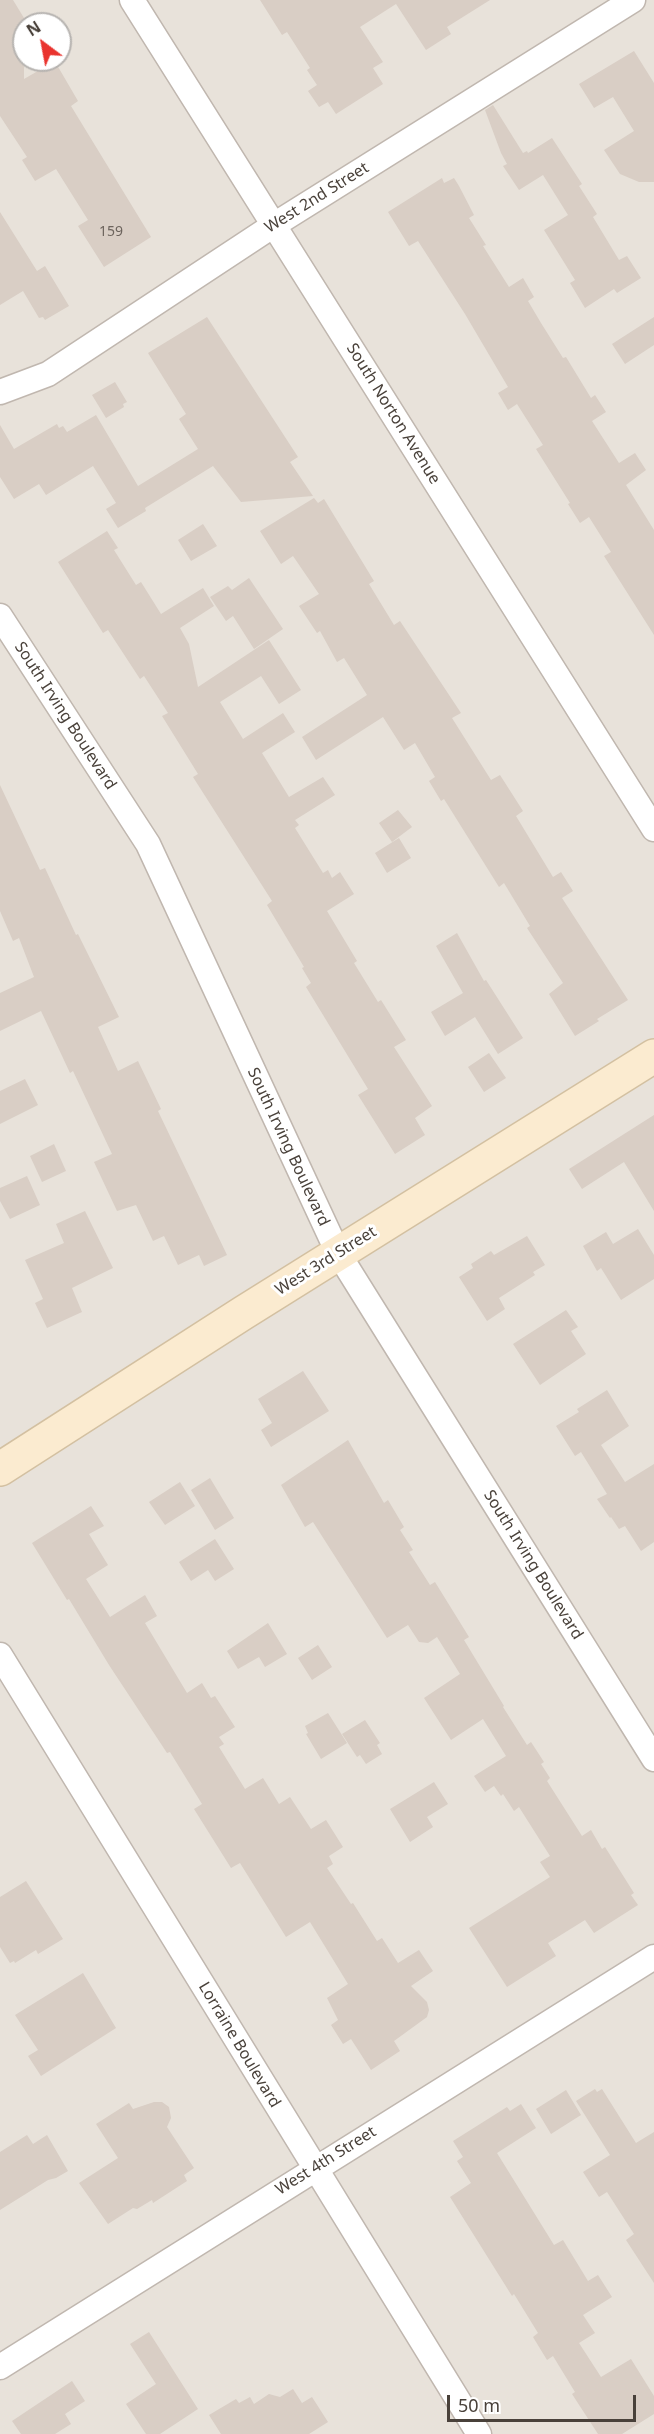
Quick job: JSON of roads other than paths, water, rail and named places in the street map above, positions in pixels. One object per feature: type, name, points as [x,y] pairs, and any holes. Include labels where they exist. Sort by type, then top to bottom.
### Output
[{"type":"main road","name":"West 3rd Street","points":[[0,1468],[654,1056]]},
{"type":"street","name":"South Norton Avenue","points":[[132,0],[654,829]]},
{"type":"street","name":"West 2nd Street","points":[[0,392],[48,374],[274,225],[633,0]]},
{"type":"street","name":"South Irving Boulevard","points":[[0,616],[148,844],[338,1253],[654,1759]]},
{"type":"street","name":"Lorraine Boulevard","points":[[0,1655],[479,2434]]},
{"type":"street","name":"West 4th Street","points":[[0,2367],[314,2168],[654,1957]]}]
